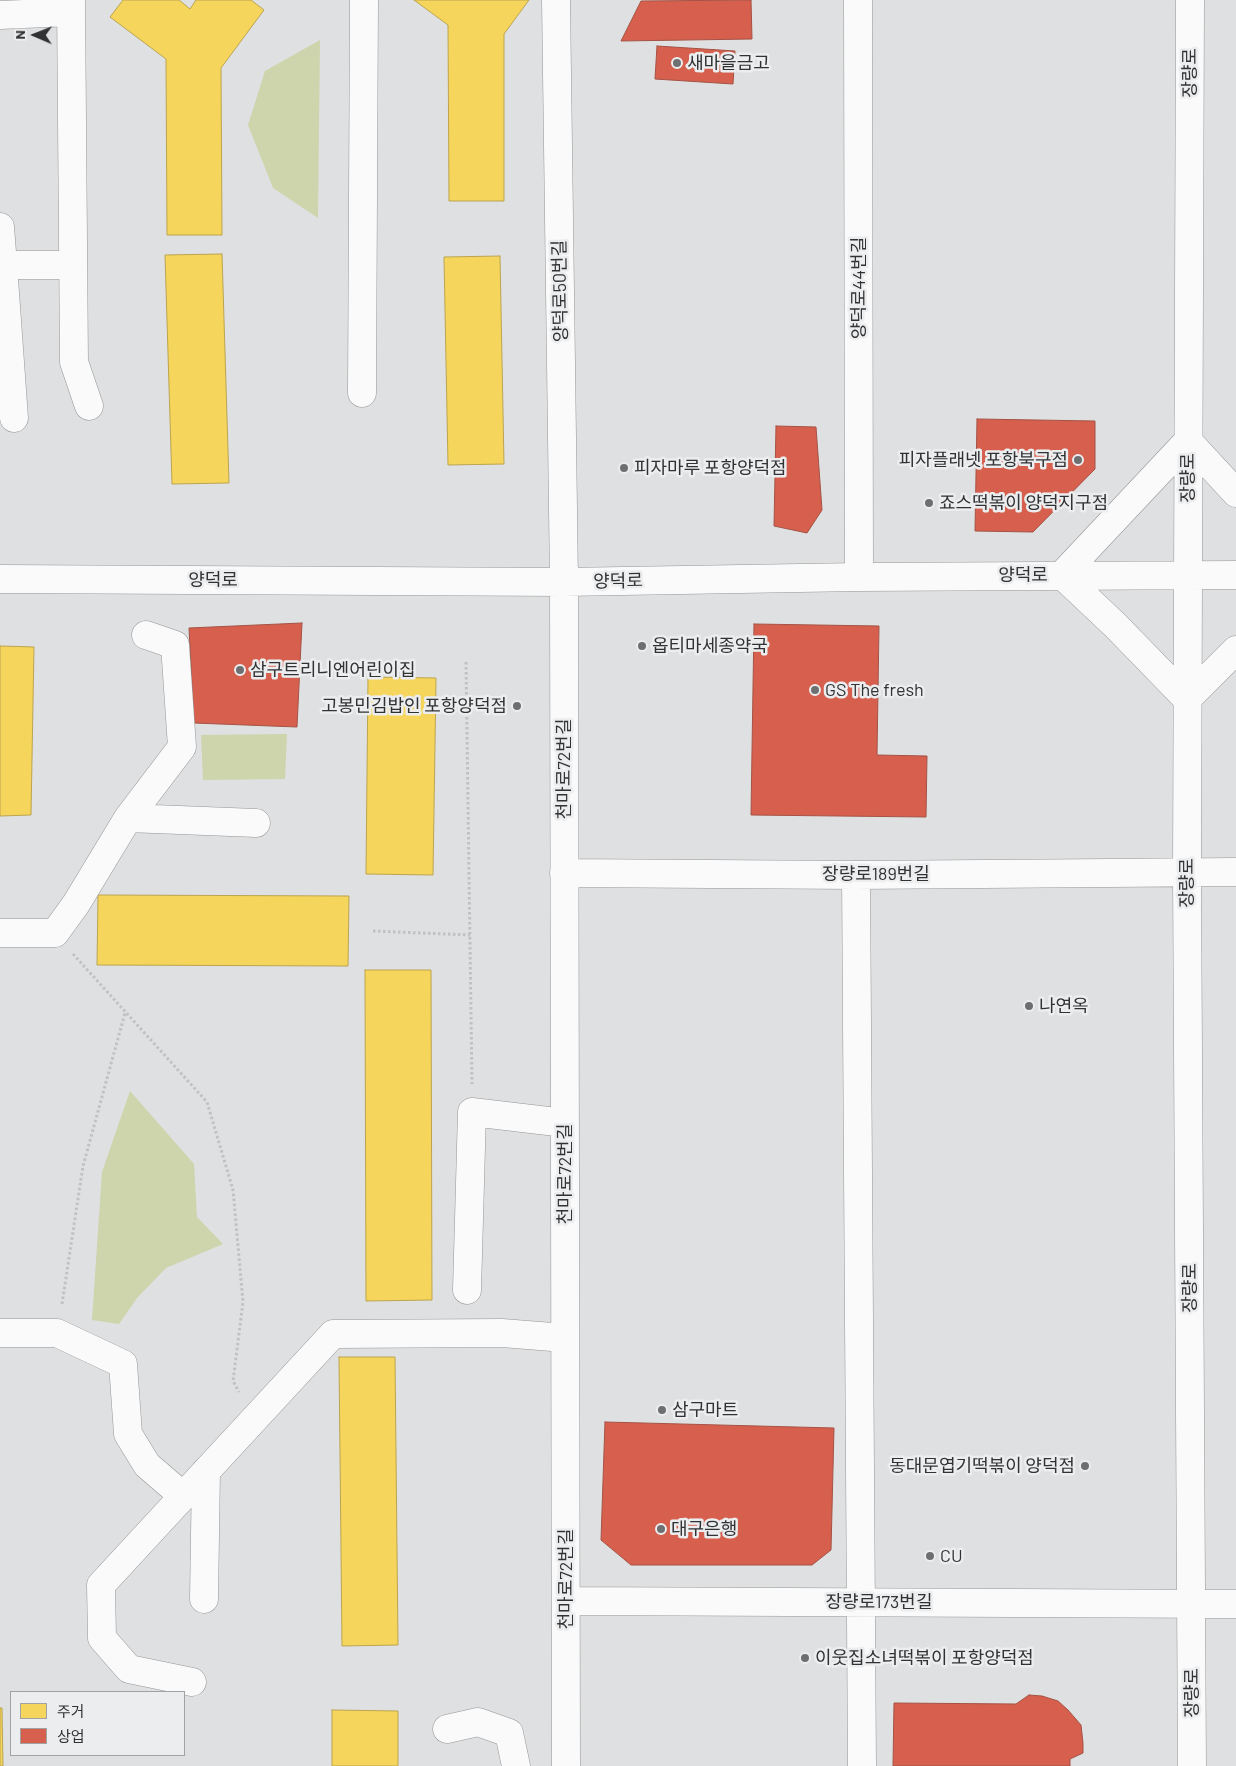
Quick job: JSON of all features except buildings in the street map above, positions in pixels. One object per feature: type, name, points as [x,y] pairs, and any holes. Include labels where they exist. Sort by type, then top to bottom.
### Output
[{"type":"street","points":[[362,392],[364,0]]},
{"type":"street","name":"양덕로50번길","points":[[556,0],[564,582]]},
{"type":"street","name":"양덕로44번길","points":[[858,0],[859,577]]},
{"type":"street","name":"장량로","points":[[1190,0],[1187,872],[1192,1766]]},
{"type":"street","points":[[0,14],[71,6],[74,362],[89,406]]},
{"type":"street","points":[[0,227],[14,418]]},
{"type":"street","points":[[3,265],[73,266]]},
{"type":"street","points":[[1236,493],[1188,441],[1062,575],[1115,625],[1187,699],[1236,650]]},
{"type":"street","name":"양덕로","points":[[0,579],[564,582],[859,577],[1236,575]]},
{"type":"street","name":"천마로72번길","points":[[564,582],[566,1766]]},
{"type":"street","points":[[0,933],[54,933],[76,904],[128,818],[182,747],[175,645],[146,635]]},
{"type":"street","points":[[128,818],[256,823]]},
{"type":"street","name":"장량로189번길","points":[[564,873],[856,875],[1236,872]]},
{"type":"street","points":[[856,875],[862,1766]]},
{"type":"street","points":[[467,1290],[472,1112],[565,1123]]},
{"type":"street","points":[[0,1333],[57,1333],[123,1364],[128,1434],[147,1465],[183,1496]]},
{"type":"street","points":[[192,1682],[129,1668],[102,1638],[101,1585],[333,1334],[502,1334],[565,1338]]},
{"type":"street","points":[[204,1598],[206,1471]]},
{"type":"street","name":"장량로173번길","points":[[566,1601],[1236,1604]]},
{"type":"street","points":[[448,1729],[478,1722],[509,1733],[516,1766]]},
{"type":"path","points":[[466,662],[472,1112]]},
{"type":"path","points":[[372,931],[470,935]]},
{"type":"path","points":[[54,933],[207,1102],[234,1199],[243,1302],[233,1381],[254,1418]]},
{"type":"path","points":[[57,1333],[83,1166],[126,1012]]},
{"type":"green space","points":[[320,40],[318,218],[273,188],[248,125],[265,71]]},
{"type":"green space","points":[[287,734],[285,779],[203,780],[201,735]]},
{"type":"green space","points":[[130,1091],[194,1164],[197,1217],[223,1244],[166,1268],[137,1298],[119,1324],[92,1320],[102,1172]]},
{"type":"place","name":"새마을금고","points":[[677,63]]},
{"type":"place","name":"피자플래넷 포항북구점","points":[[1078,460]]},
{"type":"place","name":"피자마루 포항양덕점","points":[[624,468]]},
{"type":"place","name":"죠스떡볶이 양덕지구점","points":[[929,503]]},
{"type":"place","name":"옵티마세종약국","points":[[642,646]]},
{"type":"place","name":"삼구트리니엔어린이집","points":[[240,670]]},
{"type":"place","name":"GS The fresh","points":[[815,690]]},
{"type":"place","name":"고봉민김밥인 포항양덕점","points":[[517,706]]},
{"type":"place","name":"나연옥","points":[[1029,1006]]},
{"type":"place","name":"삼구마트","points":[[662,1410]]},
{"type":"place","name":"동대문엽기떡볶이 양덕점","points":[[1085,1466]]},
{"type":"place","name":"대구은행","points":[[661,1529]]},
{"type":"place","name":"CU","points":[[930,1556]]},
{"type":"place","name":"이웃집소녀떡볶이 포항양덕점","points":[[805,1658]]}]
